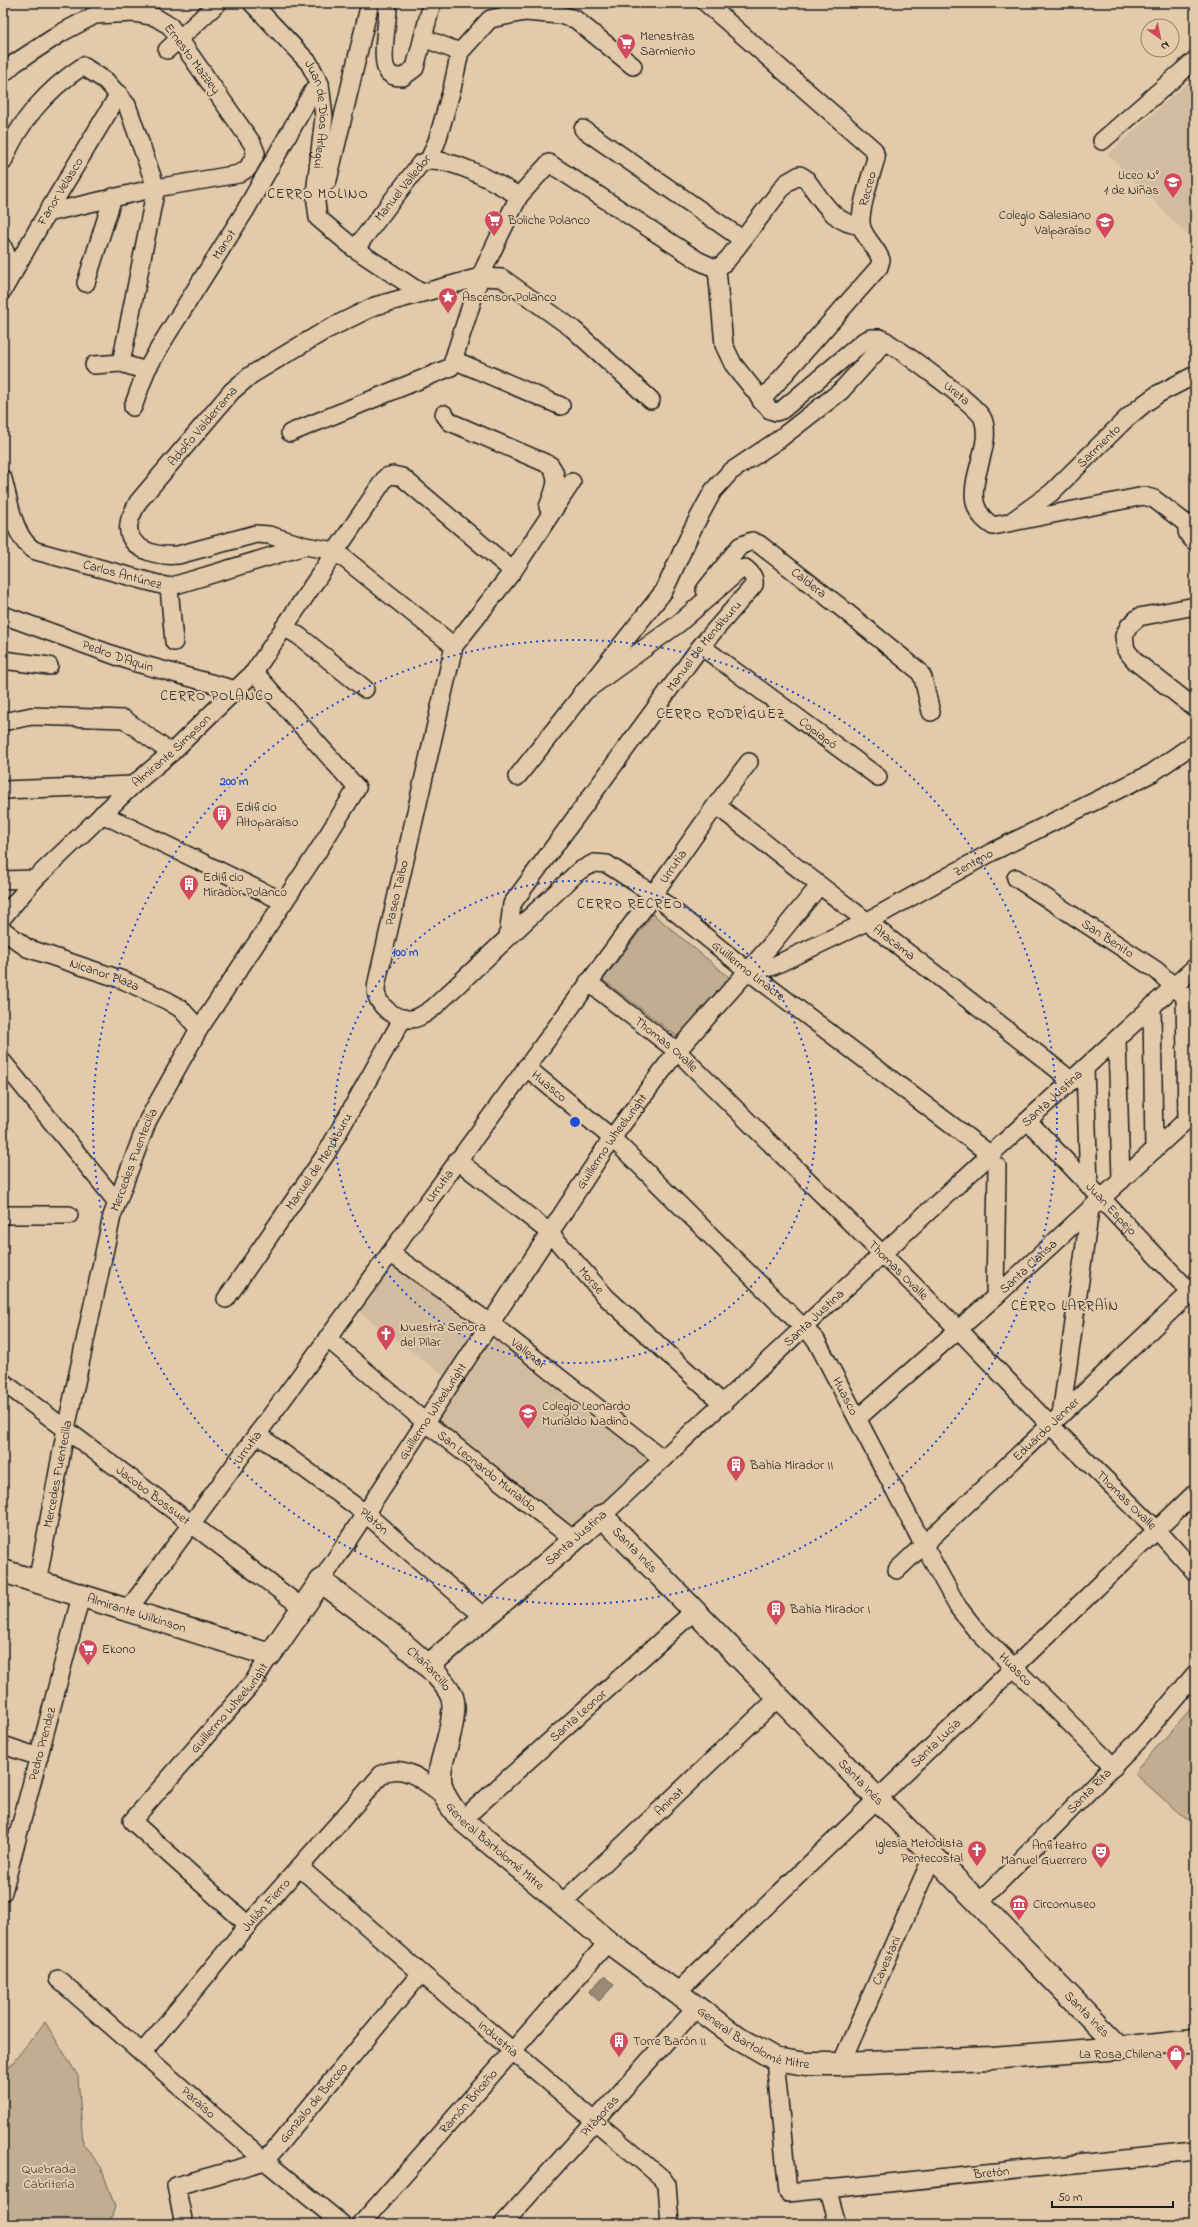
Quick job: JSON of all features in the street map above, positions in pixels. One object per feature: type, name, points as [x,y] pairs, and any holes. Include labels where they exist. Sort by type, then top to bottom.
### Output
[{"type":"street","points":[[167,50],[218,3]]},
{"type":"street","name":"Juan de Dios Arlegui","points":[[252,3],[309,63],[320,84],[324,117],[315,194],[318,218],[355,249],[420,292]]},
{"type":"street","points":[[315,194],[328,180],[370,3]]},
{"type":"street","points":[[386,3],[388,10],[384,60],[388,72],[394,77],[403,77],[415,68],[432,3]]},
{"type":"street","name":"Recreo","points":[[706,3],[874,150],[876,158],[861,215],[861,226],[881,260],[878,267],[761,401]]},
{"type":"street","name":"Manuel Valledor","points":[[355,249],[420,164],[429,160],[437,141],[446,111],[460,52],[490,20],[524,12],[560,15],[575,19],[633,66]]},
{"type":"street","name":"Ernesto Mazzey","points":[[3,74],[15,63],[61,33],[95,15],[134,13],[165,21],[180,39],[252,143],[256,153],[248,168],[252,195]]},
{"type":"street","points":[[423,38],[460,52]]},
{"type":"street","points":[[1102,141],[1195,60]]},
{"type":"street","points":[[3,162],[14,135],[29,115],[62,82],[83,66],[106,81],[119,94],[127,105],[156,188],[121,363]]},
{"type":"street","name":"Manot","points":[[133,407],[146,371],[313,92],[320,84]]},
{"type":"street","name":"Fanor Velasco","points":[[3,290],[47,213],[119,94]]},
{"type":"street","points":[[583,129],[742,239]]},
{"type":"street","points":[[429,160],[438,160],[480,176],[519,196]]},
{"type":"street","points":[[452,363],[480,277],[519,196],[549,163],[699,261],[717,268]]},
{"type":"street","points":[[47,213],[156,188],[239,174],[248,168]]},
{"type":"street","points":[[861,226],[851,226],[838,219],[800,175],[786,183],[717,268],[721,297],[724,345],[733,364],[761,401],[770,410],[776,412],[782,410],[864,341],[871,338],[880,338],[886,341]]},
{"type":"street","points":[[86,283],[113,197]]},
{"type":"street","points":[[3,246],[14,272]]},
{"type":"street","name":"Adolfo Valderrama","points":[[305,546],[269,535],[256,534],[184,554],[166,556],[150,554],[140,549],[129,531],[130,520],[143,496],[232,391],[251,375],[352,316],[375,306],[420,292],[454,285],[480,277],[502,278],[573,329],[652,400]]},
{"type":"street","points":[[713,316],[721,297]]},
{"type":"street","name":"Manuel de Mendiburu","points":[[796,427],[842,391],[886,341]]},
{"type":"street","name":"Ureta","points":[[886,341],[945,384],[982,417],[985,425],[984,438],[977,474],[974,505],[982,518],[993,526],[1007,525],[1144,496],[1154,499],[1191,523]]},
{"type":"street","points":[[94,365],[121,363],[146,371]]},
{"type":"street","points":[[290,433],[452,363],[561,406]]},
{"type":"street","name":"Manuel de Mendiburu","points":[[518,777],[581,694],[664,591],[692,530],[713,491],[730,472],[870,375]]},
{"type":"street","name":"Sarmiento","points":[[1007,525],[1051,493],[1126,419],[1144,404],[1158,394],[1195,375]]},
{"type":"street","points":[[444,414],[450,422],[544,461],[554,470],[557,482],[539,533]]},
{"type":"street","name":"Almirante Simpson","points":[[3,917],[35,879],[133,785],[171,753],[254,672],[386,478],[393,475],[402,478],[513,571]]},
{"type":"street","name":"Carlos Antúnez","points":[[3,479],[20,536],[28,548],[169,587],[305,546],[335,551]]},
{"type":"street","points":[[335,551],[454,646],[513,571],[572,482]]},
{"type":"street","points":[[1191,523],[1186,530],[1188,536],[1195,542]]},
{"type":"street","name":"Caldera","points":[[678,624],[740,546],[752,541],[759,544],[839,606],[919,671],[923,678],[931,712]]},
{"type":"street","name":"Manuel de Mendiburu","points":[[508,937],[512,904],[701,646],[754,585],[751,573],[745,568],[741,569],[678,624],[581,694]]},
{"type":"street","points":[[169,587],[174,642]]},
{"type":"street","points":[[1195,606],[1139,617],[1129,626],[1124,636],[1126,650],[1136,662],[1195,708]]},
{"type":"street","name":"Pedro D'Aquin","points":[[3,616],[133,662],[236,690]]},
{"type":"street","points":[[284,627],[299,636],[365,689]]},
{"type":"street","name":"Paseo Taibo","points":[[404,1018],[383,1007],[378,1000],[376,991],[416,804],[454,646]]},
{"type":"street","name":"Copiapó","points":[[701,646],[878,777]]},
{"type":"street","points":[[3,660],[49,666]]},
{"type":"street","name":"Mercedes Fuentecilla","points":[[37,1583],[66,1429],[116,1202],[148,1120],[200,1029],[357,788],[254,672]]},
{"type":"street","points":[[3,722],[32,716],[124,719],[171,753]]},
{"type":"street","name":"Zenteno","points":[[748,971],[771,967],[866,922],[992,852],[1152,773],[1195,743]]},
{"type":"street","name":"Urrutia","points":[[128,1610],[526,1068],[716,805],[749,762]]},
{"type":"street","points":[[3,790],[133,785]]},
{"type":"street","name":"Atacama","points":[[716,805],[819,886],[944,980],[1072,1081]]},
{"type":"street","points":[[102,814],[284,902]]},
{"type":"street","name":"Guillermo Linacre","points":[[508,937],[579,871],[594,863],[607,864],[653,894],[748,971],[994,1161]]},
{"type":"street","name":"San Benito","points":[[1016,878],[1156,970],[1185,996]]},
{"type":"street","points":[[3,880],[35,879]]},
{"type":"street","name":"Guillermo Wheelwright","points":[[248,1925],[132,1821],[254,1681],[612,1138],[677,1052],[748,971],[819,886]]},
{"type":"street","name":"Nicanor Plaza","points":[[3,930],[27,948],[122,980],[168,1001],[181,1009],[200,1029]]},
{"type":"street","points":[[404,1018],[416,1017],[433,1008],[508,937]]},
{"type":"street","name":"Santa Justina","points":[[428,1666],[602,1516],[804,1329],[883,1253],[994,1161],[1028,1121],[1152,1007],[1185,996],[1195,967]]},
{"type":"street","name":"Thomas Ovalle","points":[[588,982],[677,1052],[883,1253],[959,1330],[1056,1420],[1195,1572]]},
{"type":"street","points":[[1185,996],[1191,1116]]},
{"type":"street","points":[[1152,1007],[1154,1150]]},
{"type":"street","name":"Manuel de Mendiburu","points":[[226,1299],[326,1154],[404,1018]]},
{"type":"street","points":[[1117,1039],[1121,1181]]},
{"type":"street","points":[[3,1062],[116,1202]]},
{"type":"street","name":"Huasco","points":[[526,1068],[612,1138],[816,1340],[923,1544],[958,1607],[976,1630],[1114,1767]]},
{"type":"street","points":[[1085,1068],[1089,1186]]},
{"type":"street","name":"Santa Clarisa","points":[[858,1418],[959,1330],[1191,1116]]},
{"type":"street","name":"Juan Espejo","points":[[1028,1121],[1089,1186],[1096,1204],[1193,1292]]},
{"type":"street","name":"Morse","points":[[458,1160],[549,1232],[607,1298],[723,1404]]},
{"type":"street","points":[[994,1161],[995,1297]]},
{"type":"street","points":[[1056,1420],[1096,1204]]},
{"type":"street","points":[[3,1215],[70,1215]]},
{"type":"street","name":"Vallenar","points":[[390,1253],[490,1323],[663,1460]]},
{"type":"street","name":"Eduardo Jenner","points":[[897,1570],[1193,1292]]},
{"type":"street","name":"San Leonardo Murialdo","points":[[327,1338],[425,1422],[574,1540]]},
{"type":"street","name":"Jacobo Bossuet","points":[[3,1382],[303,1608]]},
{"type":"street","name":"Platón","points":[[257,1434],[365,1513],[484,1617]]},
{"type":"street","name":"Santa Lucía","points":[[677,1992],[1195,1494]]},
{"type":"street","name":"Santa Inés","points":[[602,1516],[693,1612],[1120,2048]]},
{"type":"street","name":"Almirante Wilkinson","points":[[3,1571],[37,1583],[270,1655]]},
{"type":"street","name":"Chañarcillo","points":[[321,1581],[428,1666],[444,1683],[452,1698],[454,1712],[440,1772],[439,1783],[444,1796]]},
{"type":"street","name":"Pedro Prendez","points":[[3,1892],[81,1596]]},
{"type":"street","name":"Santa Leonor","points":[[462,1820],[693,1612]]},
{"type":"street","name":"Santa Rita","points":[[979,1903],[1140,1740],[1195,1674]]},
{"type":"street","name":"Aninat","points":[[561,1904],[778,1698]]},
{"type":"street","points":[[3,1745],[39,1757]]},
{"type":"street","name":"General Bartolomé Mitre","points":[[399,1769],[416,1776],[444,1796],[462,1820],[608,1942],[737,2037],[775,2059],[806,2064],[840,2064],[991,2058],[1120,2048],[1195,2040]]},
{"type":"street","name":"Julián Fierro","points":[[142,2053],[248,1925],[382,1774],[391,1770],[399,1769]]},
{"type":"street","name":"Cavestani","points":[[840,2064],[932,1857]]},
{"type":"street","name":"Industria","points":[[299,1867],[662,2178],[667,2185],[670,2224]]},
{"type":"street","name":"Ramón Briceño","points":[[361,2224],[608,1942]]},
{"type":"street","name":"Gonzalo de Berceo","points":[[265,2161],[421,1973]]},
{"type":"street","name":"Paraíso","points":[[58,1979],[265,2161],[342,2224]]},
{"type":"street","name":"Pitágoras","points":[[503,2224],[696,2008]]},
{"type":"street","name":"Bretón","points":[[775,2059],[788,2192],[1195,2152]]},
{"type":"street","points":[[184,2224],[176,2186],[265,2161]]},
{"type":"street","points":[[827,2188],[837,2224]]},
{"type":"shaded area","name":"Liceo N° 1 de Niñas","points":[[1195,76],[1195,243],[1108,154]]},
{"type":"shaded area","points":[[392,1266],[469,1323],[471,1336],[445,1376],[358,1311]]},
{"type":"shaded area","name":"Colegio Leonardo Murialdo Nadino","points":[[495,1339],[537,1374],[652,1459],[579,1523],[563,1524],[431,1420]]},
{"type":"shaded area","points":[[604,1976],[614,1985],[599,2001],[589,1992]]},
{"type":"green space","points":[[653,914],[730,978],[678,1037],[603,980]]},
{"type":"green space","points":[[1195,1704],[1195,1827],[1134,1773]]},
{"type":"green space","name":"Quebrada Cabritería","points":[[45,2022],[78,2076],[83,2144],[101,2167],[115,2207],[109,2224],[3,2224],[3,2075]]},
{"type":"place","name":"Menestras Sarmiento","points":[[626,60]]},
{"type":"place","name":"Liceo N° 1 de Niñas","points":[[1173,199]]},
{"type":"place","name":"Boliche Polanco","points":[[494,237]]},
{"type":"place","name":"Colegio Salesiano Valparaíso","points":[[1105,239]]},
{"type":"place","name":"Ascensor Polanco","points":[[448,314]]},
{"type":"place","name":"Edificio Altoparaíso","points":[[222,831]]},
{"type":"place","name":"Edificio Mirador Polanco","points":[[189,901]]},
{"type":"place","name":"Nuestra Señora del Pilar","points":[[386,1351]]},
{"type":"place","name":"Colegio Leonardo Murialdo Nadino","points":[[528,1430]]},
{"type":"place","name":"Bahía Mirador II","points":[[736,1482]]},
{"type":"place","name":"Bahía Mirador I","points":[[776,1626]]},
{"type":"place","name":"Ekono","points":[[88,1666]]},
{"type":"place","name":"Iglesia Metodista Pentecostal","points":[[977,1867]]},
{"type":"place","name":"Anfiteatro Manuel Guerrero","points":[[1101,1869]]},
{"type":"place","name":"Circomuseo","points":[[1019,1921]]},
{"type":"place","name":"Torre Barón II","points":[[619,2058]]},
{"type":"place","name":"La Rosa Chilena","points":[[1176,2071]]},
{"type":"district","name":"CERRO MOLINO","points":[[318,194]]},
{"type":"district","name":"CERRO POLANCO","points":[[217,696]]},
{"type":"district","name":"CERRO RODRÍGUEZ","points":[[721,714]]},
{"type":"district","name":"CERRO RECREO","points":[[630,904]]},
{"type":"district","name":"CERRO LARRAÍN","points":[[1065,1306]]}]
